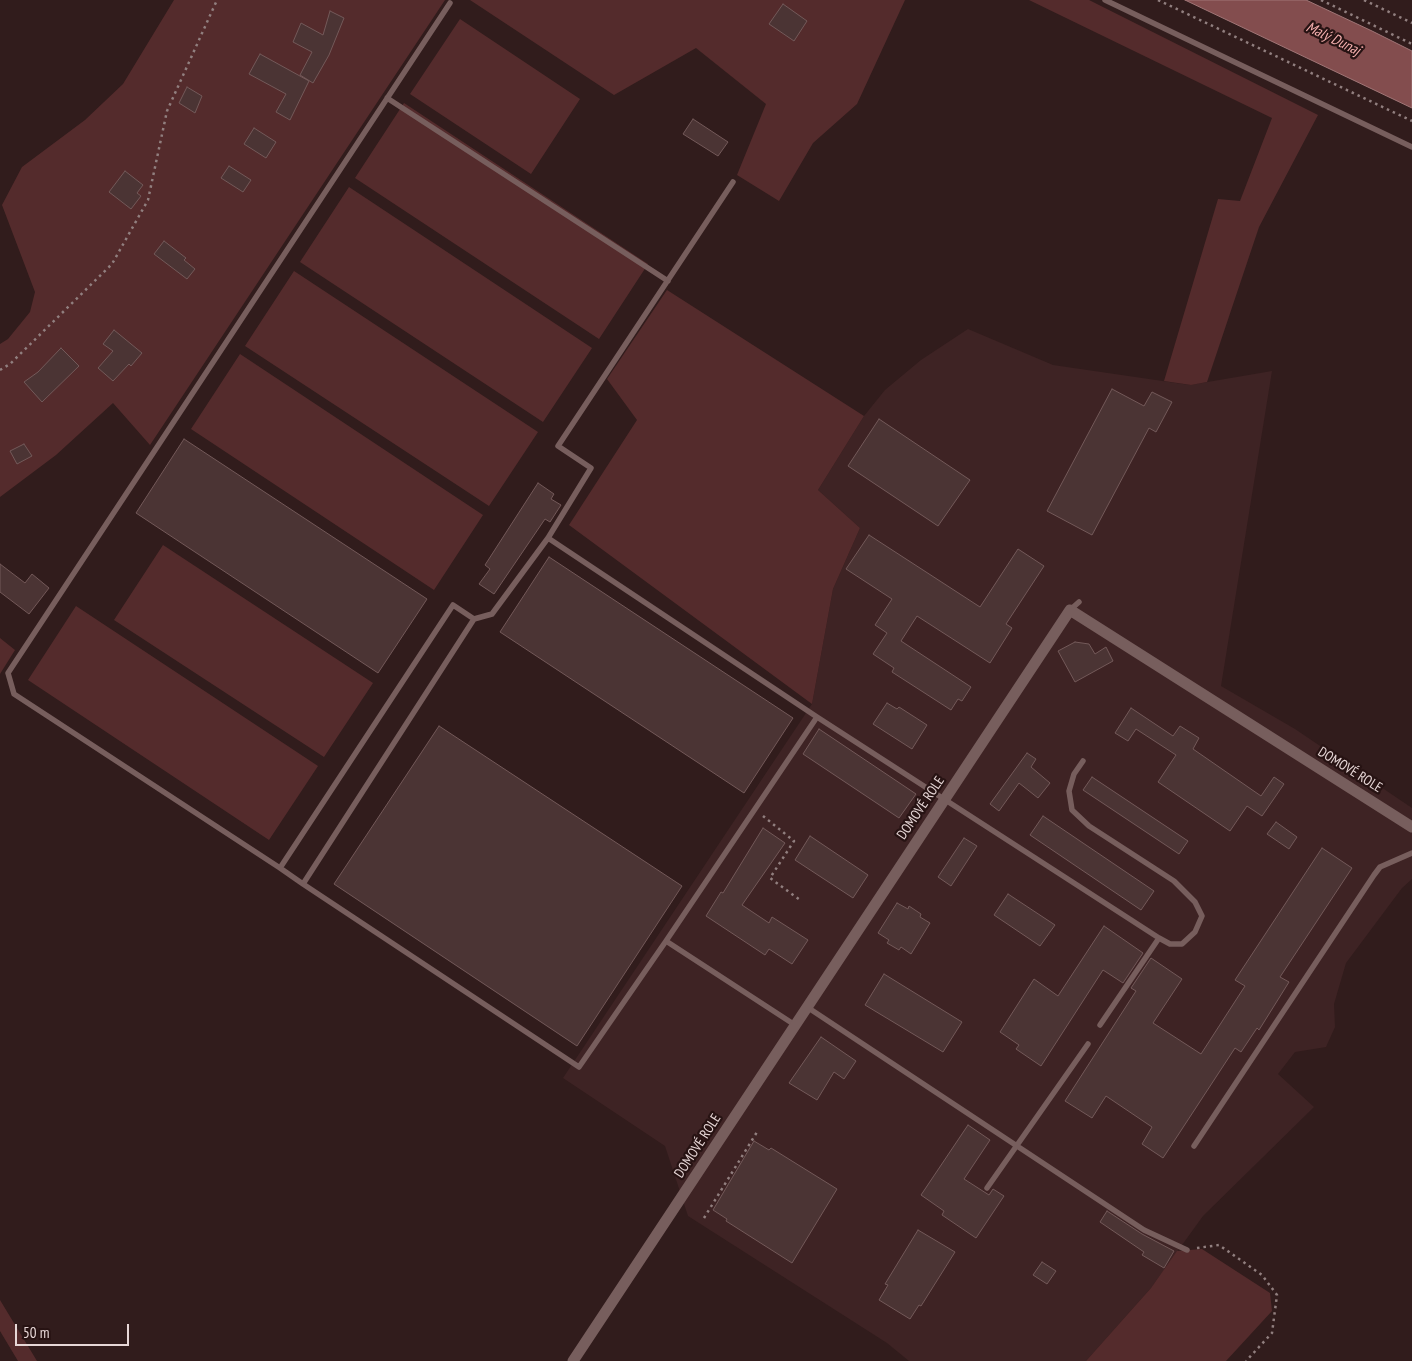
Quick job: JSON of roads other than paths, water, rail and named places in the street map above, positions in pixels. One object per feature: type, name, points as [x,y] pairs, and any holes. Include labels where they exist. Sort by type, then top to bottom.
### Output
[{"type":"street","name":"DOMOVÉ ROLE","points":[[573,1361],[1070,610],[1412,827]]},
{"type":"lane","points":[[1105,0],[1412,146]]},
{"type":"lane","points":[[450,3],[8,673],[14,694],[579,1067],[817,717]]},
{"type":"lane","points":[[388,98],[668,281]]},
{"type":"lane","points":[[280,868],[453,605],[474,618],[492,614],[548,538],[591,468],[558,446],[733,182]]},
{"type":"lane","points":[[548,538],[817,717],[1159,938],[1170,944],[1182,944],[1195,932],[1202,916],[1195,902],[1174,881],[1089,826],[1072,810],[1069,792],[1074,774],[1083,761]]},
{"type":"lane","points":[[1070,610],[1079,602]]},
{"type":"lane","points":[[303,884],[474,618]]},
{"type":"lane","points":[[1194,1146],[1374,875],[1380,868],[1412,853]]},
{"type":"lane","points":[[1100,1025],[1159,938]]},
{"type":"lane","points":[[666,941],[796,1025]]},
{"type":"lane","points":[[807,1008],[1144,1230],[1187,1250]]},
{"type":"lane","points":[[987,1188],[1088,1044]]},
{"type":"water","name":"Malý Dunaj","points":[[1185,0],[1306,0],[1372,31],[1412,51],[1412,108]]}]
